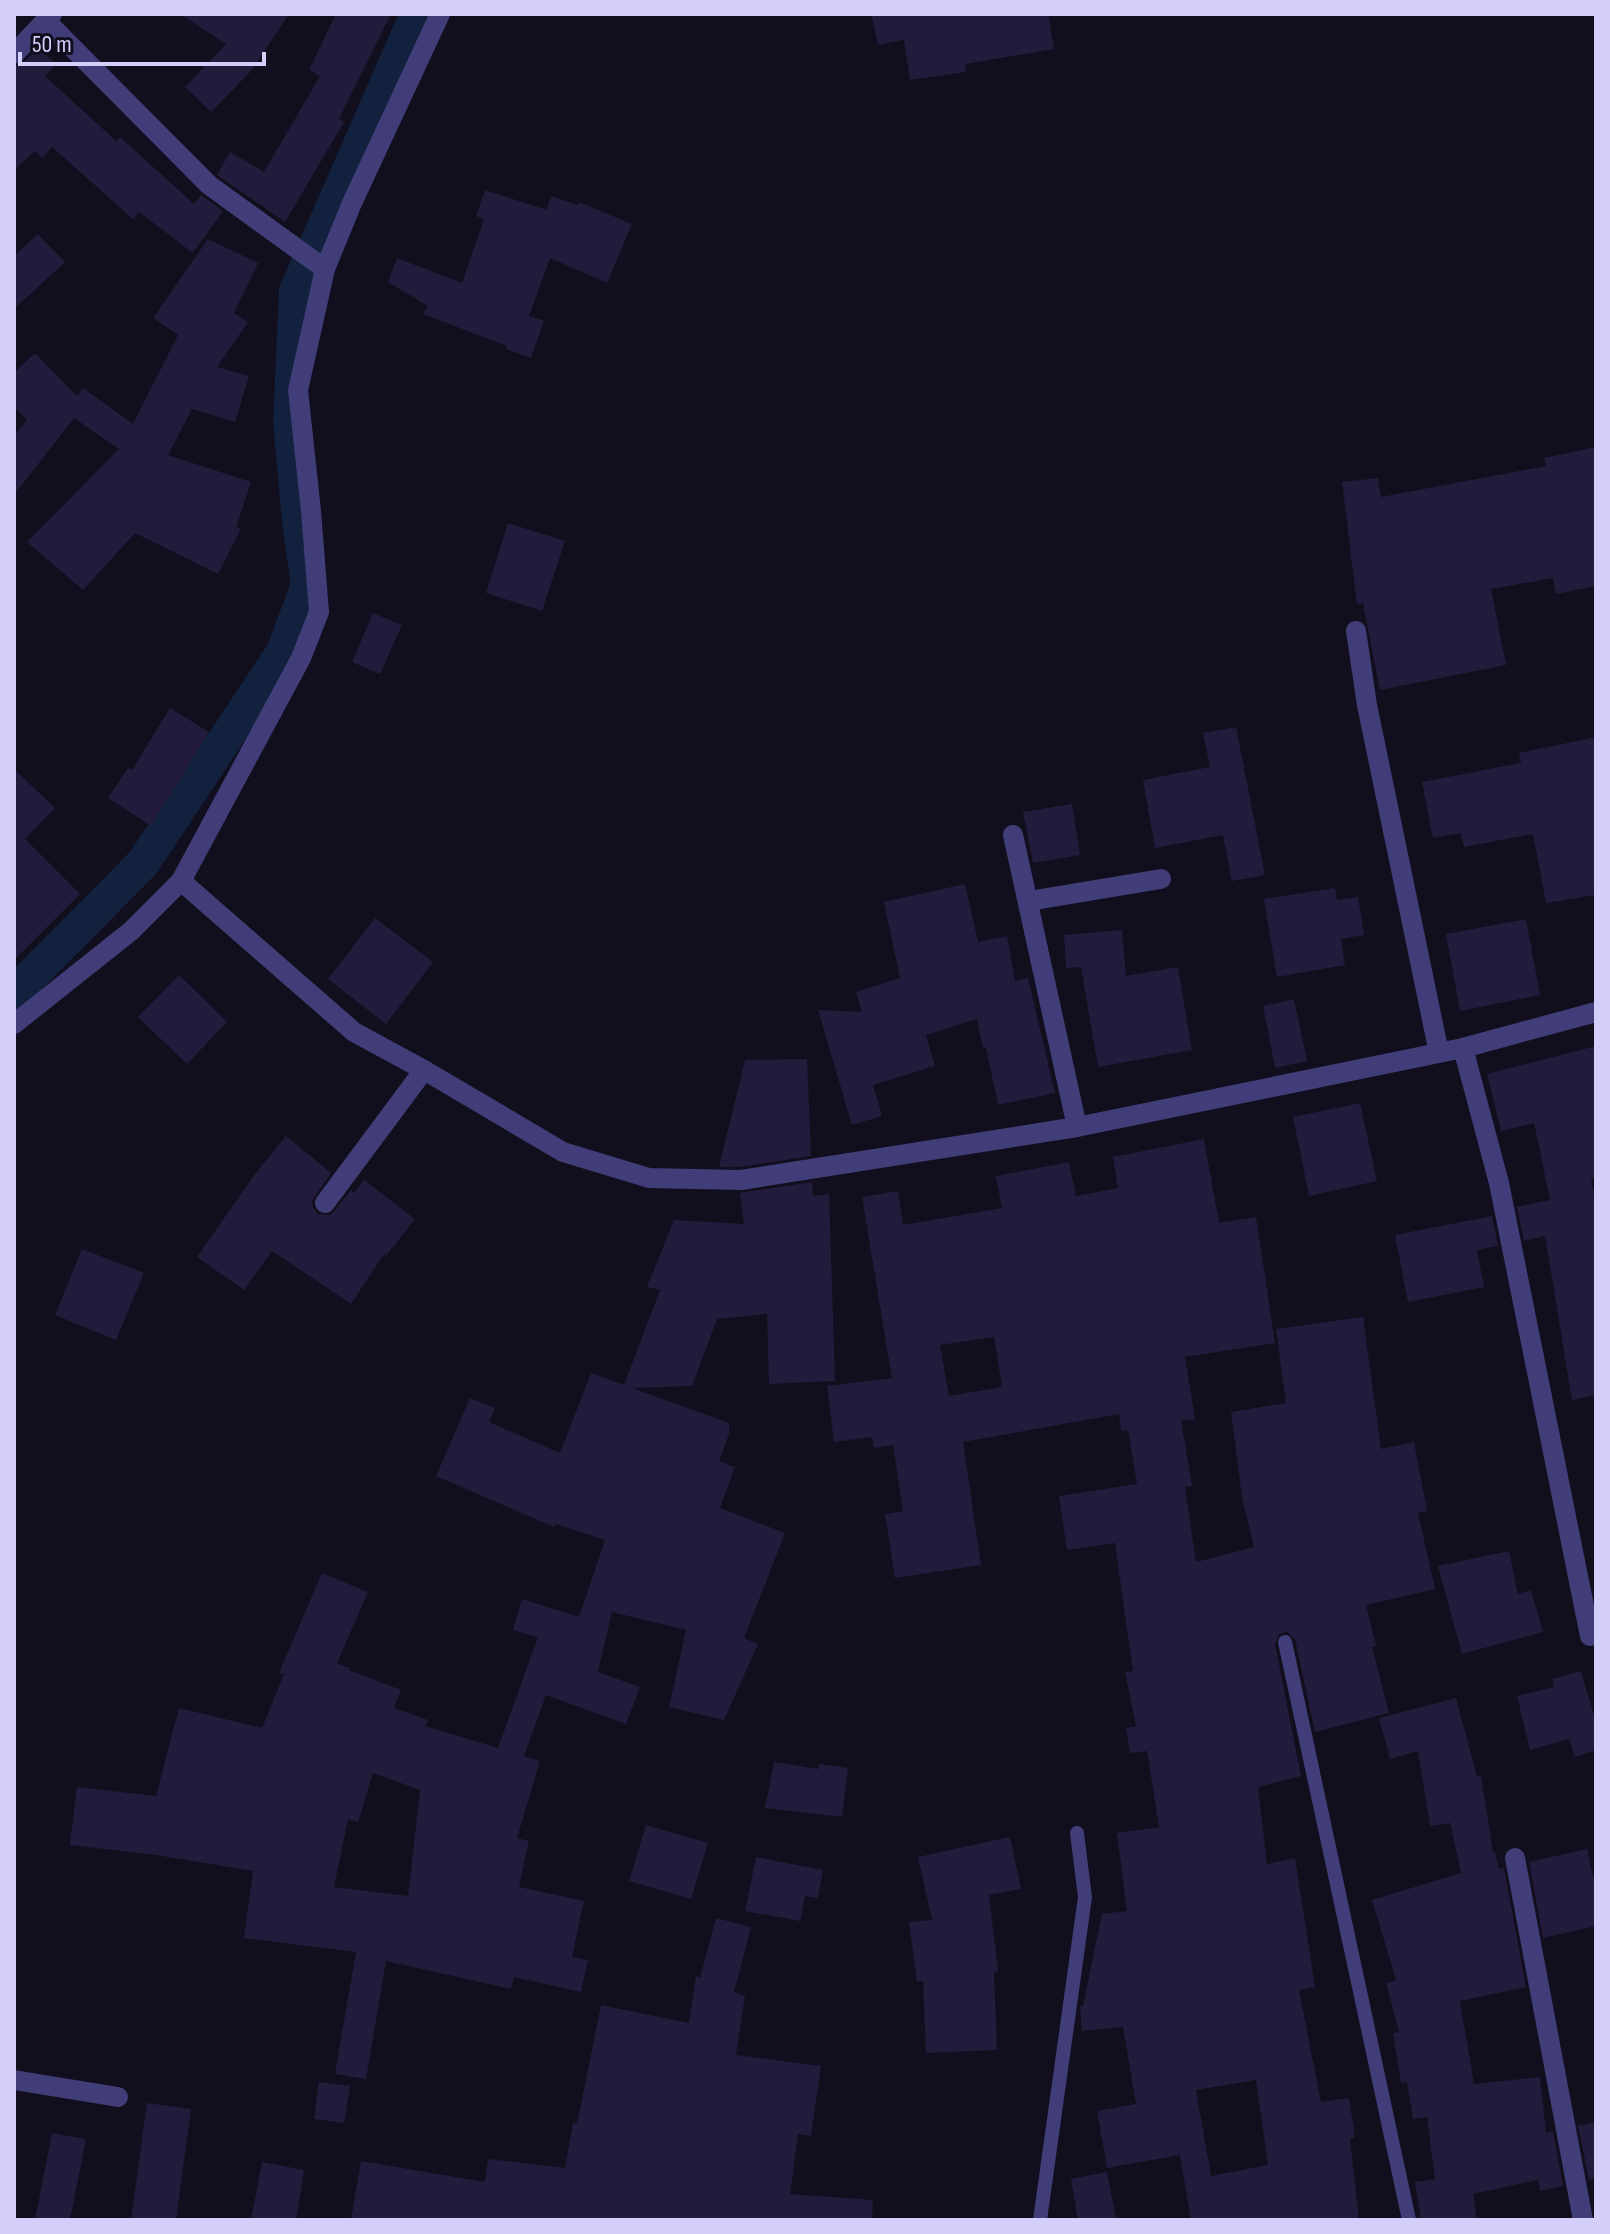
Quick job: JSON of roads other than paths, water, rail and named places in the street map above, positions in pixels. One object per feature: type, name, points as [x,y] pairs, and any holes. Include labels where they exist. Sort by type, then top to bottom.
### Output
[{"type":"street","points":[[14,1024],[131,931],[181,881],[301,658],[319,612],[298,390],[325,269],[352,203],[440,14]]},
{"type":"street","points":[[14,54],[49,18],[209,185],[325,269]]},
{"type":"street","points":[[1356,631],[1367,705],[1439,1053]]},
{"type":"street","points":[[1013,835],[1077,1127]]},
{"type":"street","points":[[1029,901],[1161,879]]},
{"type":"street","points":[[181,881],[354,1032],[563,1152],[649,1178],[741,1180],[1077,1127],[1463,1048],[1596,1012]]},
{"type":"street","points":[[1463,1048],[1499,1183],[1590,1636]]},
{"type":"street","points":[[325,1203],[424,1070]]},
{"type":"street","points":[[1515,1858],[1583,2220]]},
{"type":"street","points":[[14,2080],[118,2097]]},
{"type":"lane","points":[[1285,1642],[1409,2220]]},
{"type":"lane","points":[[1040,2220],[1085,1897],[1077,1833]]},
{"type":"waterway","points":[[14,993],[143,863],[283,652],[308,585],[290,422],[296,291],[417,14]]}]
